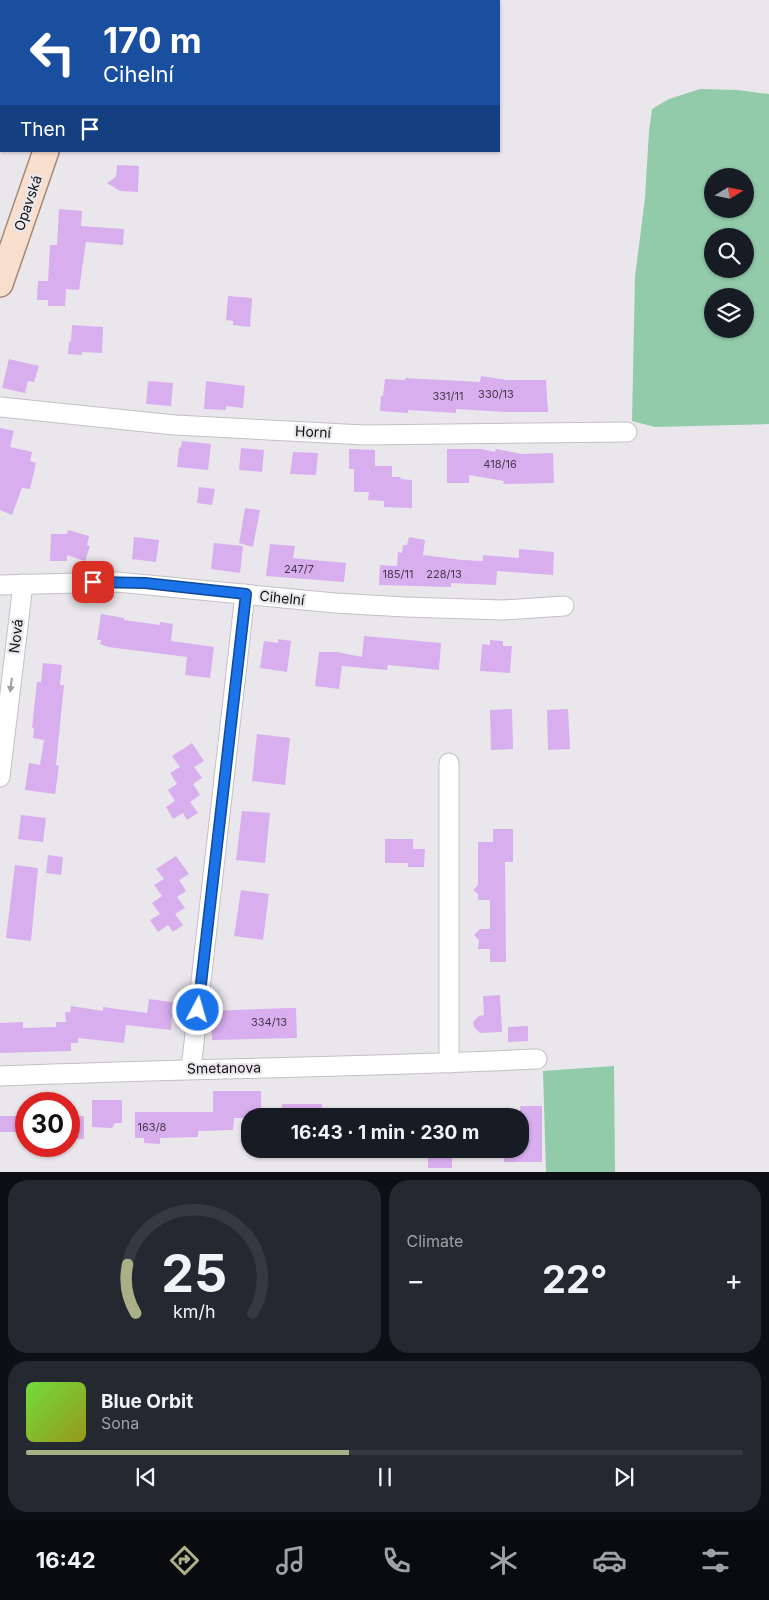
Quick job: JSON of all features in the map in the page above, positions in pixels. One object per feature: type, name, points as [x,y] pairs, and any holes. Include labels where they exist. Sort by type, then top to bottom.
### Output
[{"type":"main road","name":"Opavská","points":[[0,284],[46,152]]},
{"type":"street","name":"Horní","points":[[0,407],[175,425],[364,435],[627,432]]},
{"type":"street","name":"Cihelní","points":[[0,585],[117,582],[335,604],[438,609],[503,610],[564,606]]},
{"type":"street","name":"Nová","points":[[0,777],[22,584]]},
{"type":"street","points":[[191,1069],[246,594]]},
{"type":"street","points":[[449,763],[449,1063]]},
{"type":"street","name":"Smetanova","points":[[0,1076],[537,1059]]},
{"type":"green space","points":[[700,89],[737,90],[769,94],[769,424],[655,427],[632,421],[635,277],[645,198],[652,109],[669,99]]},
{"type":"green space","points":[[614,1066],[615,1172],[546,1172],[543,1071]]},
{"type":"building","points":[[117,165],[139,166],[138,192],[120,191],[107,183],[116,177]]},
{"type":"building","points":[[59,209],[82,211],[81,226],[124,229],[123,245],[86,242],[79,290],[66,289],[65,306],[48,306],[48,300],[37,300],[38,281],[48,281],[50,245],[57,245]]},
{"type":"building","points":[[228,296],[252,298],[250,327],[233,325],[233,321],[226,320]]},
{"type":"building","points":[[72,325],[103,327],[102,353],[82,352],[82,355],[68,354]]},
{"type":"building","points":[[9,359],[39,366],[34,382],[28,381],[25,393],[2,388]]},
{"type":"building","points":[[481,376],[507,380],[546,380],[548,412],[456,409],[456,413],[408,410],[408,413],[380,411],[385,379],[405,380],[405,378],[480,382]]},
{"type":"building","points":[[148,381],[173,383],[171,406],[146,404]]},
{"type":"building","points":[[206,381],[245,386],[243,408],[226,406],[226,410],[204,409]]},
{"type":"building","points":[[0,428],[14,431],[10,447],[32,452],[30,461],[36,463],[30,489],[22,488],[12,515],[0,510]]},
{"type":"building","points":[[182,441],[211,444],[208,470],[177,467],[179,448]]},
{"type":"building","points":[[241,448],[264,450],[262,472],[239,470]]},
{"type":"building","points":[[349,449],[375,450],[375,466],[392,466],[392,477],[412,480],[412,508],[384,507],[384,501],[368,500],[369,492],[354,492],[354,469],[349,469]]},
{"type":"building","points":[[447,449],[482,449],[495,452],[496,449],[522,454],[553,453],[554,483],[503,484],[504,481],[469,475],[469,483],[447,483]]},
{"type":"building","points":[[293,452],[318,453],[316,475],[290,474]]},
{"type":"building","points":[[199,487],[215,489],[212,505],[197,503]]},
{"type":"building","points":[[245,508],[260,510],[253,547],[239,543]]},
{"type":"building","points":[[68,530],[89,536],[87,545],[90,546],[85,561],[67,555],[67,561],[50,561],[51,534],[67,534]]},
{"type":"building","points":[[134,537],[159,540],[156,562],[132,559]]},
{"type":"building","points":[[409,537],[425,540],[423,555],[462,560],[483,561],[483,555],[519,558],[519,549],[554,552],[553,575],[497,571],[496,585],[451,583],[451,587],[379,585],[380,565],[397,566],[398,552],[402,553],[403,545],[407,545]]},
{"type":"building","points":[[214,543],[243,546],[240,573],[211,569]]},
{"type":"building","points":[[270,544],[295,546],[293,558],[346,563],[344,582],[266,576]]},
{"type":"building","points":[[101,614],[124,618],[124,620],[160,625],[160,622],[173,624],[171,641],[214,647],[210,678],[185,675],[187,657],[108,647],[100,644],[101,640],[97,640]]},
{"type":"building","points":[[364,636],[441,643],[439,670],[388,665],[387,670],[342,666],[339,689],[315,686],[319,652],[337,652],[362,657]]},
{"type":"building","points":[[278,639],[291,641],[287,672],[260,668],[264,641],[278,643]]},
{"type":"building","points":[[490,640],[503,641],[503,646],[512,646],[510,673],[480,671],[482,644],[490,645]]},
{"type":"building","points":[[43,663],[62,665],[60,685],[64,685],[56,765],[59,766],[55,794],[25,790],[29,763],[40,765],[44,740],[33,738],[34,728],[32,728],[37,682],[41,682]]},
{"type":"building","points":[[512,709],[513,749],[491,750],[490,710]]},
{"type":"building","points":[[568,709],[570,749],[548,750],[547,710]]},
{"type":"building","points":[[257,734],[290,738],[285,785],[252,781]]},
{"type":"building","points":[[192,743],[204,761],[194,767],[202,778],[193,784],[200,795],[190,802],[198,813],[187,820],[183,813],[173,819],[166,807],[175,801],[168,790],[177,784],[170,773],[180,767],[172,756]]},
{"type":"building","points":[[242,811],[270,813],[265,863],[236,860]]},
{"type":"building","points":[[21,815],[46,818],[43,842],[18,839]]},
{"type":"building","points":[[493,829],[513,829],[513,862],[505,862],[506,962],[490,962],[490,949],[478,949],[479,940],[474,935],[480,929],[490,929],[490,900],[478,900],[478,894],[473,890],[478,885],[478,842],[493,842]]},
{"type":"building","points":[[385,839],[413,839],[413,849],[425,849],[424,867],[408,867],[408,863],[385,863]]},
{"type":"building","points":[[48,855],[63,857],[61,875],[46,873]]},
{"type":"building","points":[[176,856],[189,874],[179,880],[186,891],[177,897],[185,908],[175,914],[183,925],[173,932],[168,925],[158,932],[150,920],[160,914],[152,903],[162,896],[154,885],[164,879],[156,869]]},
{"type":"building","points":[[15,865],[38,868],[31,941],[6,938]]},
{"type":"building","points":[[241,890],[269,894],[263,940],[234,936]]},
{"type":"building","points":[[500,995],[502,1032],[480,1033],[474,1027],[473,1022],[479,1016],[484,1015],[483,996]]},
{"type":"building","points":[[149,999],[187,1004],[185,1018],[172,1016],[171,1030],[126,1025],[124,1043],[78,1038],[78,1043],[71,1043],[71,1051],[0,1053],[0,1023],[23,1022],[23,1028],[56,1027],[56,1022],[66,1022],[65,1012],[70,1012],[71,1006],[103,1011],[103,1007],[147,1013]]},
{"type":"building","points":[[296,1008],[297,1038],[212,1040],[211,1011]]},
{"type":"building","points":[[528,1026],[528,1041],[508,1042],[508,1027]]},
{"type":"building","points":[[213,1091],[261,1091],[261,1108],[241,1108],[241,1118],[234,1118],[233,1130],[198,1131],[198,1137],[160,1138],[160,1144],[144,1143],[144,1138],[135,1138],[135,1112],[213,1112]]},
{"type":"building","points":[[92,1100],[122,1100],[122,1123],[115,1123],[112,1128],[92,1127]]},
{"type":"building","points":[[282,1104],[322,1104],[322,1108],[282,1108]]},
{"type":"building","points":[[520,1106],[542,1106],[542,1162],[504,1162],[504,1158],[529,1158],[529,1108],[520,1108]]},
{"type":"building","points":[[0,1116],[15,1116],[15,1132],[0,1132]]},
{"type":"building","points":[[80,1116],[84,1116],[84,1139],[80,1139]]},
{"type":"building","points":[[428,1158],[452,1158],[452,1168],[428,1168]]},
{"type":"route","points":[[93,582],[145,583],[246,594],[198,1010]]}]
